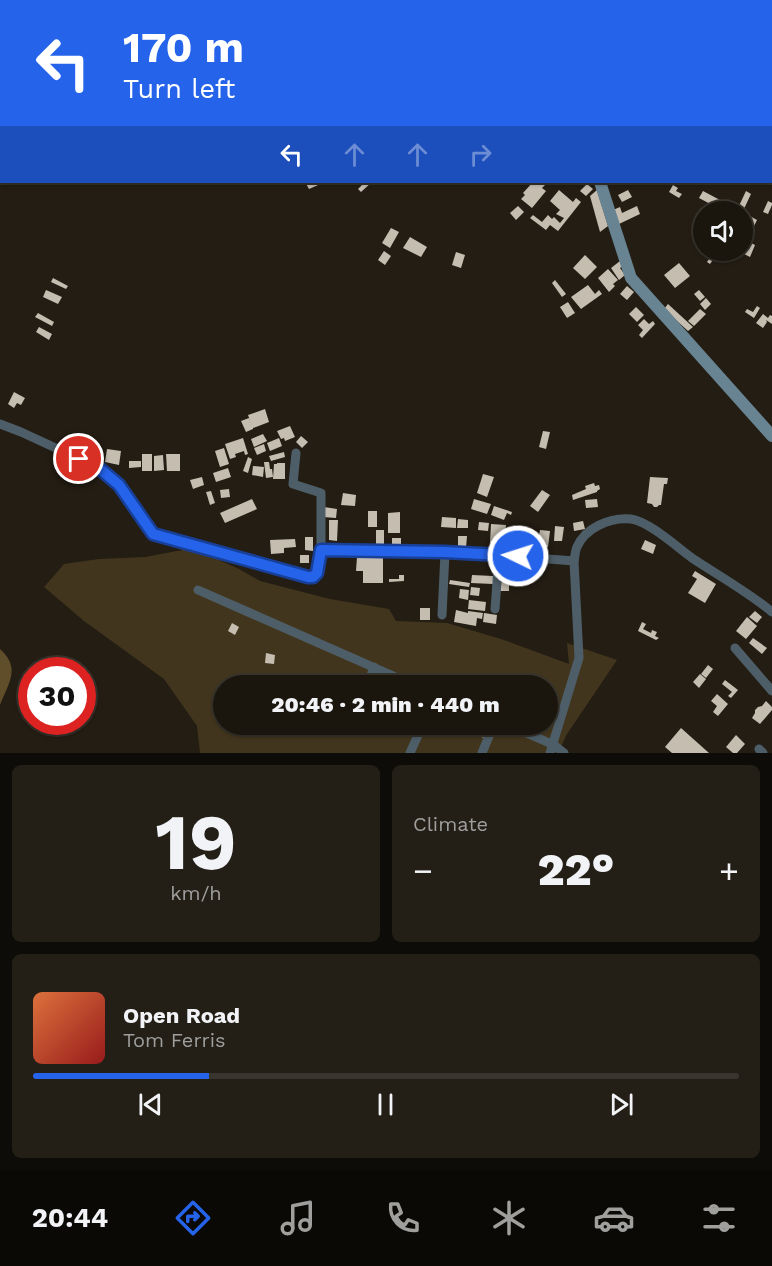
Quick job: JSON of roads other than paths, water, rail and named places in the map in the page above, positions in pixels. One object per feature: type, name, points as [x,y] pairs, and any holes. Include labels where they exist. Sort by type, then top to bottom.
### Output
[{"type":"street","points":[[600,183],[631,278],[772,436]]},
{"type":"street","points":[[0,424],[99,468],[119,485],[153,534],[313,577],[317,573],[321,550],[321,493],[293,484],[296,453]]},
{"type":"street","points":[[552,749],[579,658],[574,561],[577,548],[595,528],[606,522],[632,519],[655,530],[772,612]]},
{"type":"street","points":[[321,550],[445,552],[574,561]]},
{"type":"street","points":[[442,615],[445,552]]},
{"type":"street","points":[[495,609],[500,555]]},
{"type":"street","points":[[198,590],[392,675]]},
{"type":"street","points":[[735,648],[772,691]]},
{"type":"street","points":[[371,675],[374,667]]},
{"type":"street","points":[[410,753],[418,735]]},
{"type":"street","points":[[482,753],[489,735]]},
{"type":"street","points":[[526,735],[564,753]]}]
